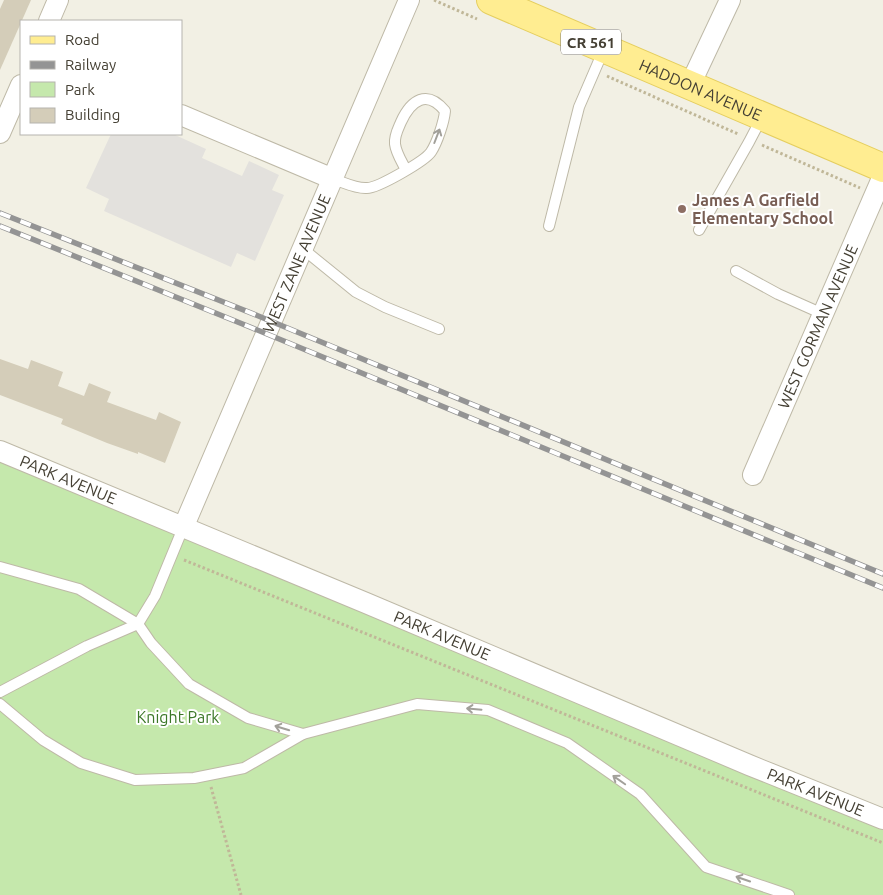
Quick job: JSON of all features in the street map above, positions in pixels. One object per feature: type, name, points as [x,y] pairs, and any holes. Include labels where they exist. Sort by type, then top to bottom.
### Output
[{"type":"main road","name":"HADDON AVENUE","points":[[485,10],[600,60],[690,85],[756,128],[883,168]]},
{"type":"street","points":[[49,20],[58,0]]},
{"type":"street","name":"WEST ZANE AVENUE","points":[[183,528],[409,0]]},
{"type":"street","points":[[690,85],[730,0]]},
{"type":"street","points":[[0,133],[20,87]]},
{"type":"street","points":[[182,115],[333,179]]},
{"type":"street","name":"WEST GORMAN AVENUE","points":[[753,475],[883,176]]},
{"type":"street","name":"PARK AVENUE","points":[[0,451],[749,765],[883,819]]},
{"type":"lane","points":[[549,226],[580,107],[600,60]]},
{"type":"lane","points":[[333,179],[367,188],[381,185],[425,159],[431,152],[444,118],[444,111],[432,100],[426,98],[414,103],[406,111],[396,135],[395,144],[406,170]]},
{"type":"lane","points":[[699,230],[756,128]]},
{"type":"lane","points":[[302,249],[356,292],[385,307],[439,329]]},
{"type":"lane","points":[[736,271],[778,294],[823,314]]},
{"type":"lane","points":[[0,692],[87,646],[138,624],[155,596],[183,528]]},
{"type":"lane","points":[[0,567],[79,589],[138,624],[151,644],[188,684],[248,718],[302,734]]},
{"type":"lane","points":[[0,704],[43,740],[81,763],[135,780],[194,778],[244,768],[302,734],[417,704],[488,710],[567,743],[640,794],[706,866],[789,895]]},
{"type":"path","points":[[434,0],[485,10]]},
{"type":"path","points":[[600,60],[756,128],[876,195]]},
{"type":"path","points":[[171,555],[883,843]]},
{"type":"path","points":[[208,775],[241,895]]},
{"type":"green space","name":"Knight Park","points":[[0,453],[883,815],[883,895],[0,895]]},
{"type":"shaded area","points":[[111,135],[175,135],[206,149],[202,158],[242,176],[249,161],[279,175],[272,190],[284,195],[255,261],[237,253],[231,267],[104,211],[109,199],[86,188]]},
{"type":"building","points":[[4,0],[31,0],[22,20],[20,20],[20,25],[0,70],[0,9]]},
{"type":"building","points":[[0,359],[28,369],[31,360],[63,372],[58,386],[84,396],[89,383],[111,392],[107,402],[156,420],[159,412],[181,422],[165,463],[138,452],[138,454],[107,443],[61,424],[63,419],[0,395]]},
{"type":"railway","points":[[0,213],[256,315],[883,574]]},
{"type":"railway","points":[[0,226],[883,588]]},
{"type":"place","name":"James A Garfield Elementary School","points":[[682,209]]}]
